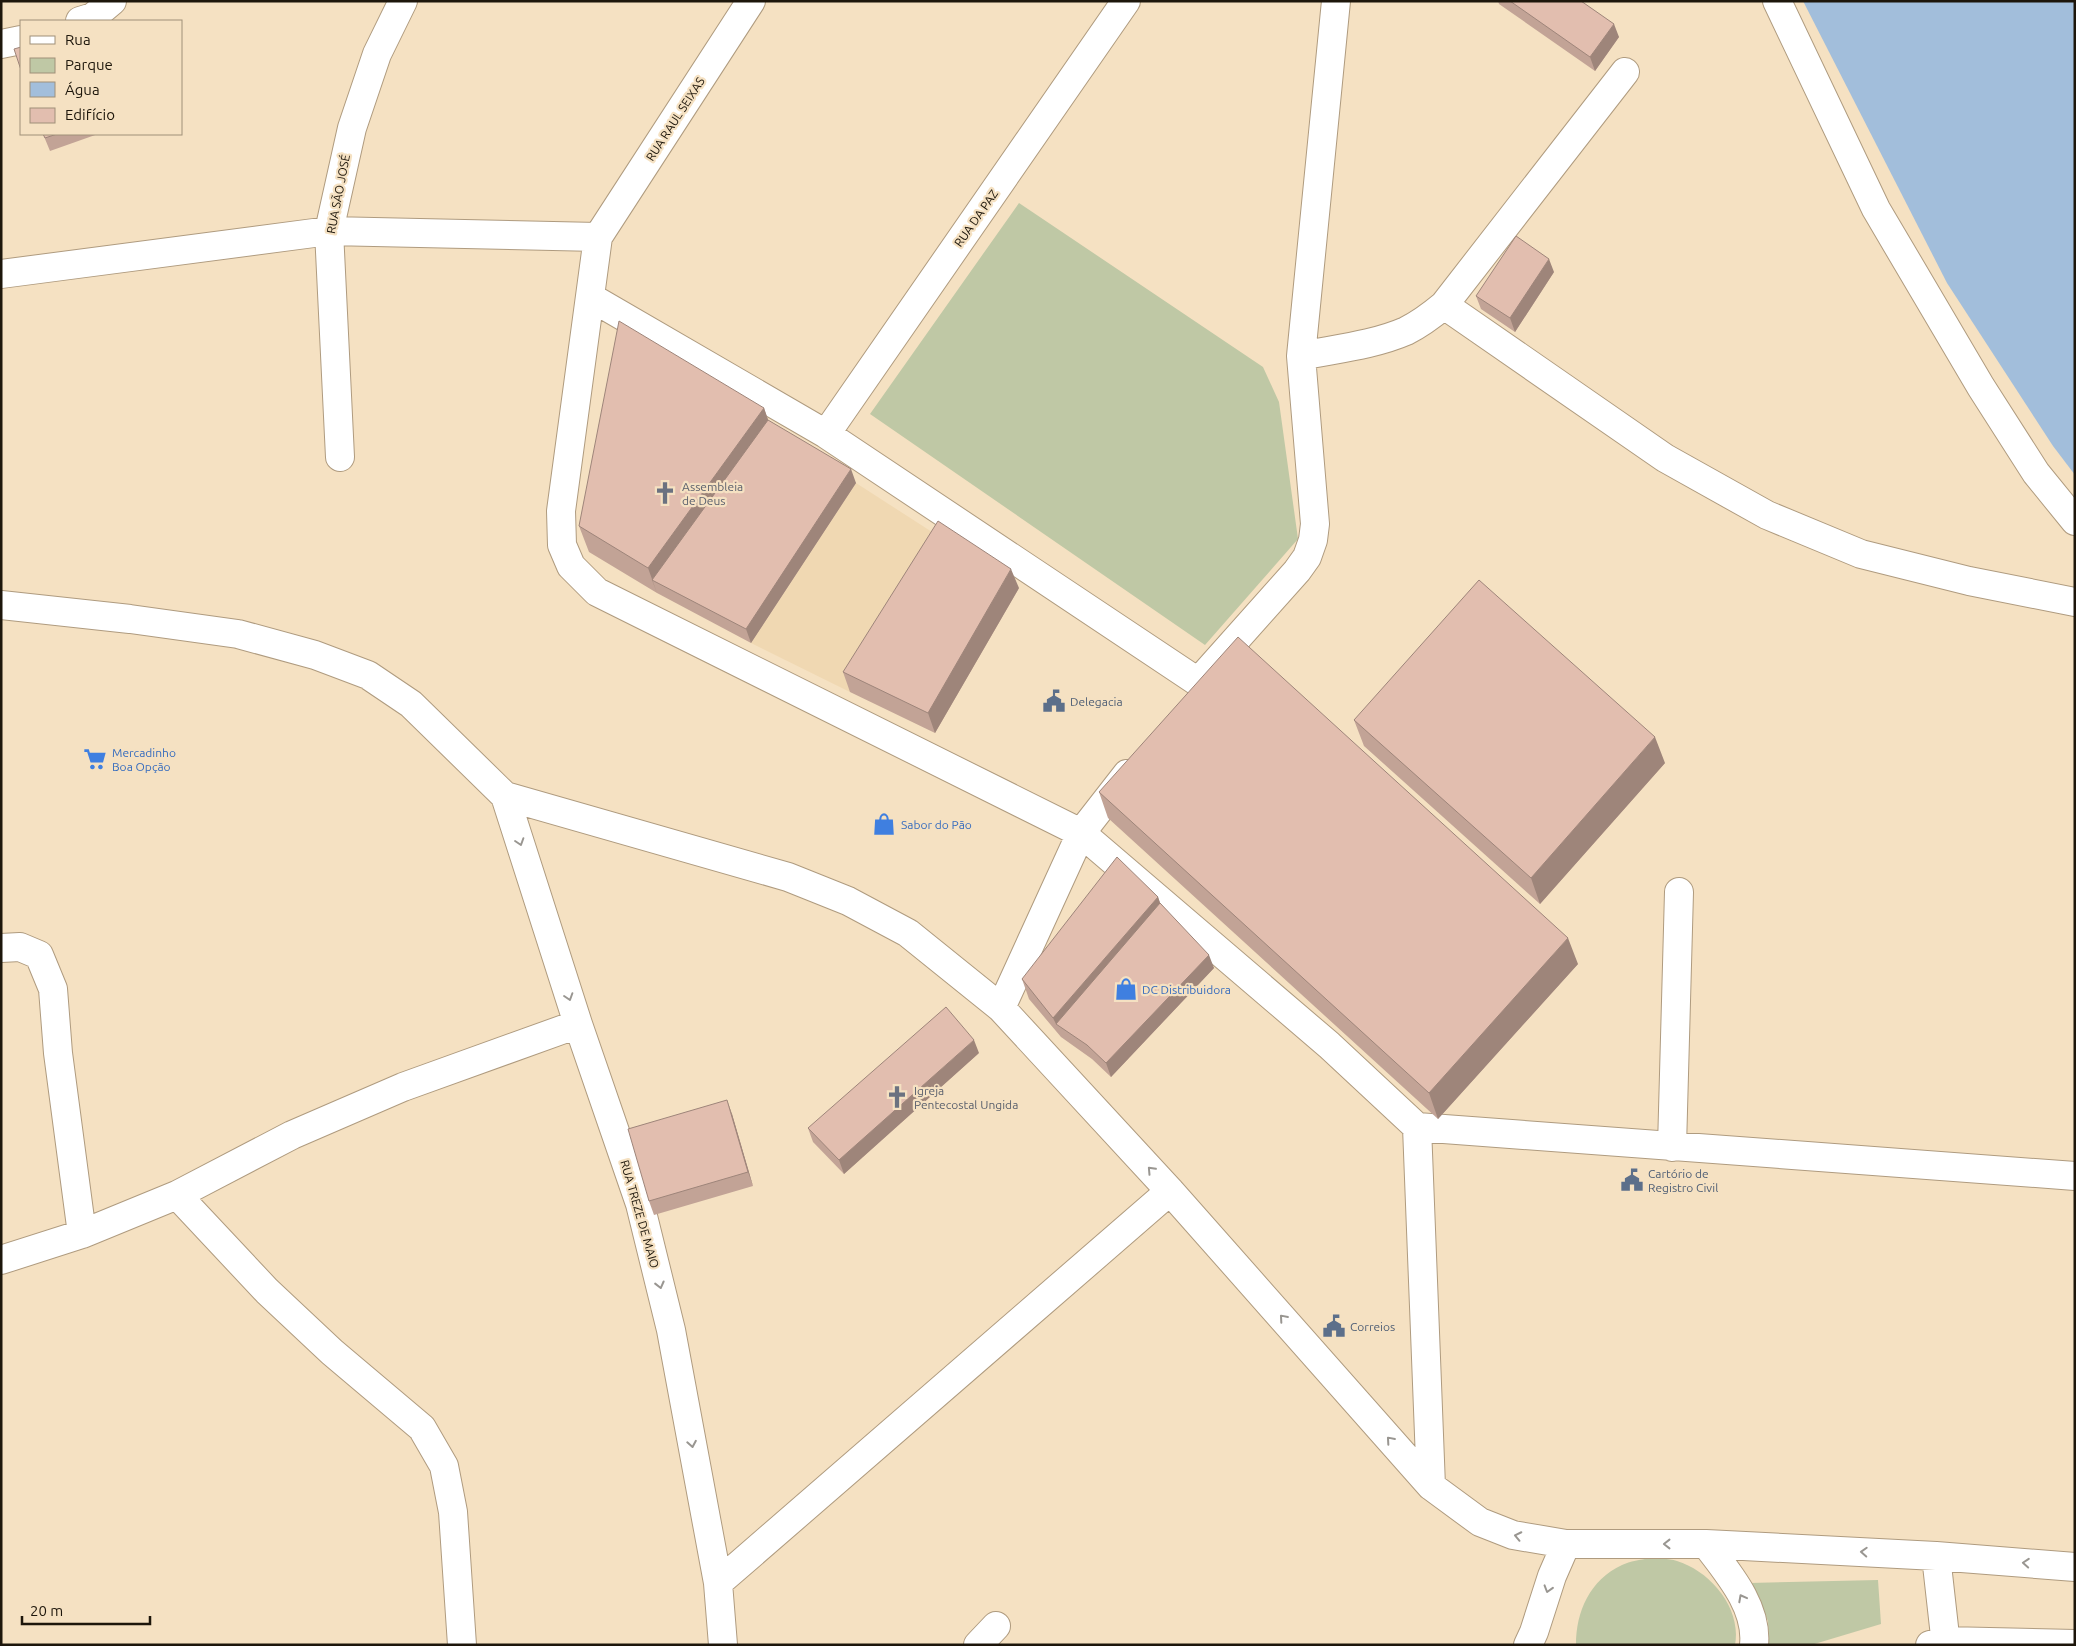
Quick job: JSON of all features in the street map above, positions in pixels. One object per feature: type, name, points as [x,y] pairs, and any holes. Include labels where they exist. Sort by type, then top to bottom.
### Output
[{"type":"street","points":[[83,20],[93,17],[112,1]]},
{"type":"street","name":"RUA SÃO JOSÉ","points":[[340,457],[329,231],[352,128],[377,54],[403,1]]},
{"type":"street","name":"RUA RAUL SEIXAS","points":[[598,237],[751,1]]},
{"type":"street","name":"RUA DA PAZ","points":[[826,434],[1126,1]]},
{"type":"street","points":[[1181,705],[1198,682],[1297,571],[1307,557],[1313,540],[1315,524],[1300,356],[1336,1]]},
{"type":"street","points":[[1778,1],[1876,209],[1986,395],[2036,473],[2075,521]]},
{"type":"street","points":[[1,44],[20,40]]},
{"type":"street","points":[[1300,356],[1388,338],[1426,320],[1444,305],[1625,72]]},
{"type":"street","points":[[1,274],[329,231],[598,237],[561,511],[562,545],[571,566],[597,592],[1081,833],[1329,1045],[1417,1127],[2075,1176]]},
{"type":"street","points":[[590,298],[826,434],[1198,682]]},
{"type":"street","points":[[1444,305],[1665,458],[1767,515],[1861,554],[1969,581],[2075,602]]},
{"type":"street","points":[[1,605],[130,619],[238,634],[315,655],[368,675],[411,704],[505,796],[788,876],[848,902],[908,933],[1001,1008],[1170,1191],[1431,1486],[1480,1522],[1513,1535],[1566,1544],[1706,1544],[1936,1556],[2075,1567]]},
{"type":"street","points":[[1001,1008],[1081,833],[1140,758]]},
{"type":"street","name":"RUA TREZE DE MAIO","points":[[505,796],[578,1024],[640,1204],[671,1330],[718,1583],[723,1645]]},
{"type":"street","points":[[1672,1147],[1679,892]]},
{"type":"street","points":[[1,948],[20,948],[39,955],[53,989],[58,1053],[82,1234]]},
{"type":"street","points":[[1,1260],[82,1234],[176,1194],[292,1135],[403,1087],[578,1024]]},
{"type":"street","points":[[1417,1127],[1431,1486]]},
{"type":"street","points":[[718,1583],[1170,1191]]},
{"type":"street","points":[[176,1194],[267,1291],[332,1352],[422,1428],[444,1466],[453,1512],[462,1645]]},
{"type":"street","points":[[1535,1641],[1552,1576],[1566,1544]]},
{"type":"street","points":[[1706,1544],[1732,1578],[1750,1613],[1754,1645]]},
{"type":"street","points":[[1936,1556],[1940,1643],[2075,1644]]},
{"type":"shaded area","points":[[856,483],[946,541],[850,692],[751,643]]},
{"type":"green space","points":[[1019,203],[1263,367],[1279,402],[1298,539],[1205,645],[870,414]]},
{"type":"green space","points":[[1649,1558],[1677,1561],[1701,1573],[1712,1582],[1721,1593],[1734,1618],[1736,1631],[1735,1645],[1576,1645],[1582,1609],[1593,1588],[1611,1571],[1622,1565]]},
{"type":"green space","points":[[1878,1580],[1881,1624],[1811,1645],[1769,1645],[1768,1621],[1749,1583]]},
{"type":"water","points":[[1803,1],[2075,1],[2075,475],[2053,446],[1947,283]]},
{"type":"building","points":[[1510,1],[1581,1],[1614,24],[1590,57]]},
{"type":"building","points":[[20,47],[20,67],[14,49]]},
{"type":"building","points":[[44,135],[54,135],[45,138]]},
{"type":"building","points":[[1516,236],[1549,259],[1510,318],[1476,296]]},
{"type":"building","name":"Assembleia de Deus","points":[[619,321],[764,408],[648,568],[579,526]]},
{"type":"building","points":[[768,420],[851,469],[746,629],[652,580]]},
{"type":"building","points":[[938,521],[1011,569],[928,713],[843,672]]},
{"type":"building","points":[[1479,580],[1655,737],[1531,878],[1354,720]]},
{"type":"building","points":[[1238,637],[1568,938],[1429,1093],[1099,792]]},
{"type":"building","points":[[1117,857],[1158,897],[1053,1018],[1022,979]]},
{"type":"building","points":[[1160,903],[1209,955],[1106,1063],[1087,1045],[1056,1024]]},
{"type":"building","name":"Igreja Pentecostal Ungida","points":[[946,1007],[974,1040],[839,1160],[808,1128]]},
{"type":"building","points":[[727,1100],[748,1172],[649,1201],[628,1129]]},
{"type":"place","name":"Assembleia de Deus","points":[[665,493]]},
{"type":"place","name":"Delegacia","points":[[1054,701]]},
{"type":"place","name":"Mercadinho Boa Opção","points":[[95,759]]},
{"type":"place","name":"Sabor do Pão","points":[[884,824]]},
{"type":"place","name":"DC Distribuidora","points":[[1126,989]]},
{"type":"place","name":"Igreja Pentecostal Ungida","points":[[897,1097]]},
{"type":"place","name":"Cartório de Registro Civil","points":[[1632,1180]]},
{"type":"place","name":"Correios","points":[[1334,1326]]}]
